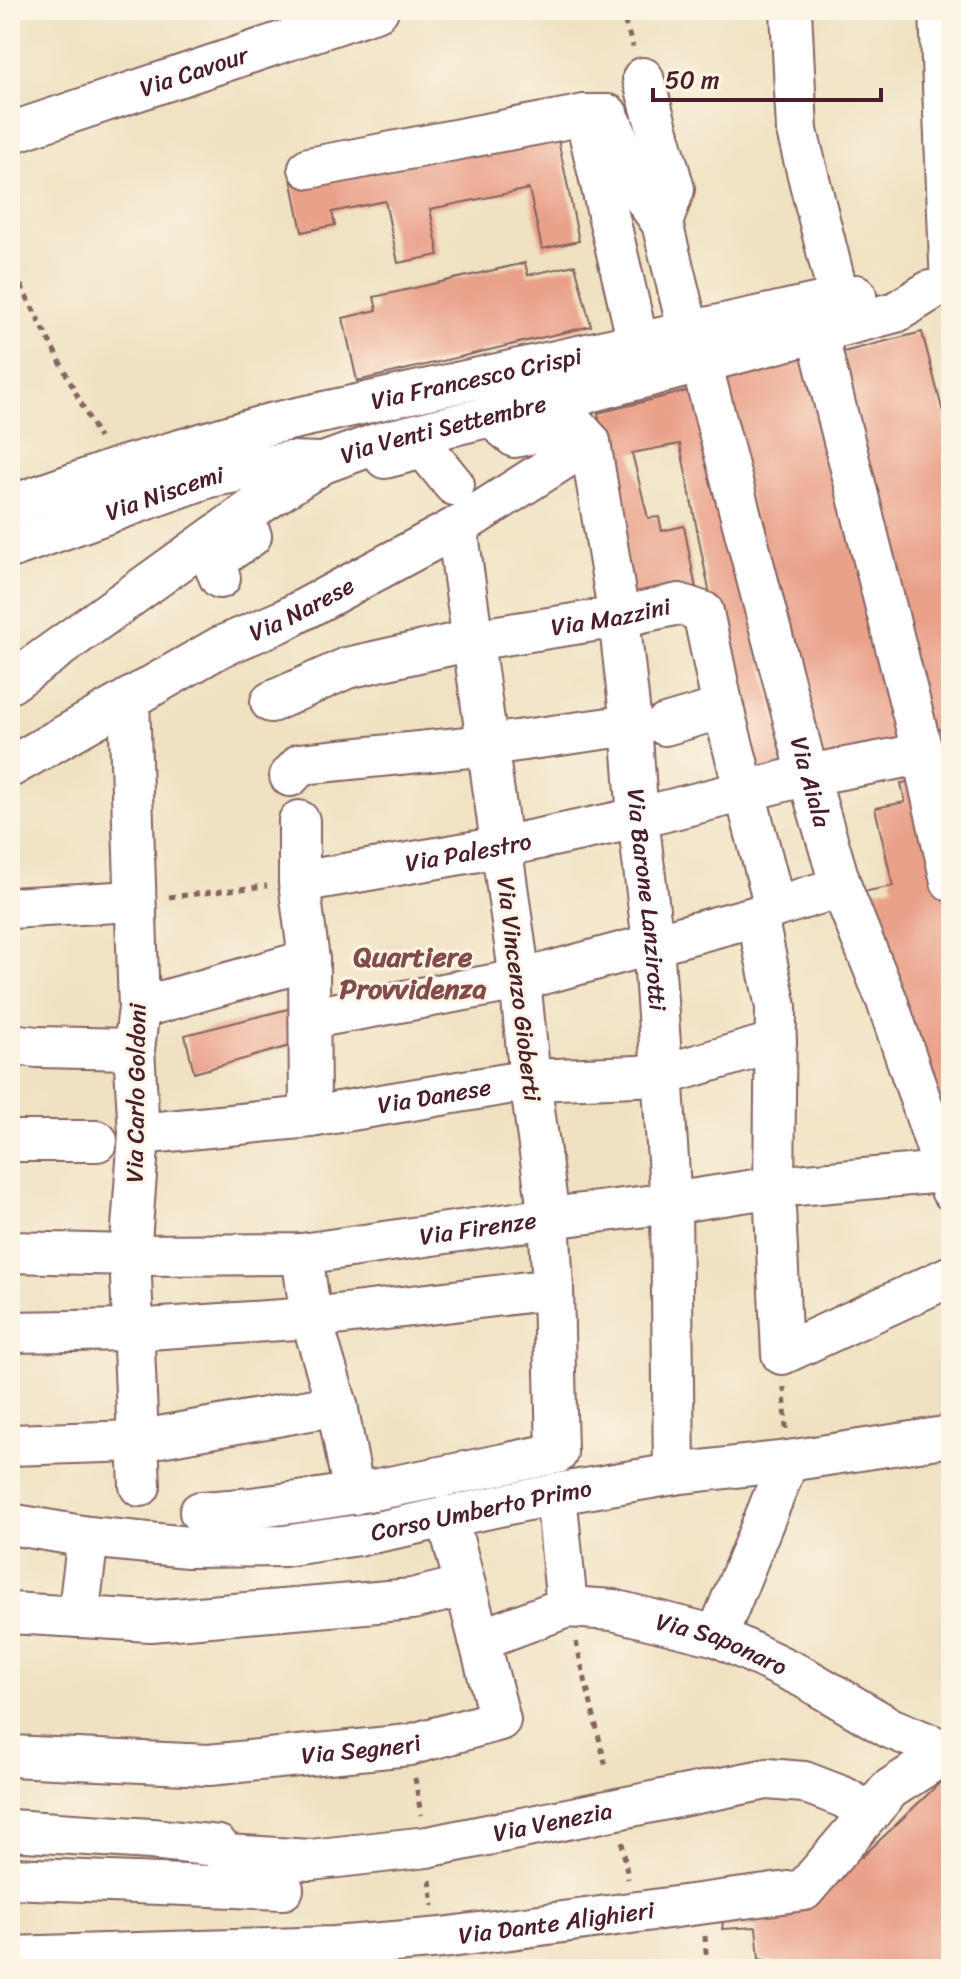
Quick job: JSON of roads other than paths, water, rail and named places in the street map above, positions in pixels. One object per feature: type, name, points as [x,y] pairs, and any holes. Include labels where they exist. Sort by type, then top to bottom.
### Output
[{"type":"street","name":"Via Cavour","points":[[10,133],[378,10]]},
{"type":"street","points":[[791,10],[797,131],[839,299]]},
{"type":"street","points":[[940,10],[949,207],[944,289]]},
{"type":"street","points":[[643,78],[674,189],[662,223]]},
{"type":"street","points":[[309,168],[585,115],[608,115],[643,196],[662,223]]},
{"type":"street","points":[[585,115],[638,343]]},
{"type":"street","name":"Via Aiala","points":[[662,223],[808,775],[841,887],[887,1001],[947,1181]]},
{"type":"street","name":"Via Francesco Crispi","points":[[10,506],[115,469],[270,424],[638,343],[695,348],[839,299],[887,288],[944,289]]},
{"type":"street","name":"Via Venti Settembre","points":[[10,683],[258,505],[323,463],[376,444],[490,416],[695,348],[817,333],[896,312],[944,289]]},
{"type":"street","points":[[817,333],[951,881]]},
{"type":"street","points":[[490,416],[515,437],[575,425],[590,442]]},
{"type":"street","name":"Via Narese","points":[[10,767],[220,647],[282,621],[457,527],[590,442]]},
{"type":"street","name":"Via Barone Lanzirotti","points":[[590,442],[619,617],[648,725],[638,818],[653,943],[671,1203],[674,1474]]},
{"type":"street","points":[[220,578],[213,562],[354,465],[424,448],[454,485]]},
{"type":"street","name":"Via Niscemi","points":[[10,548],[209,477],[289,462],[323,463]]},
{"type":"street","name":"Via Vincenzo Gioberti","points":[[354,1494],[557,1453],[549,1218],[520,980],[457,527]]},
{"type":"street","name":"Via Mazzini","points":[[271,702],[347,668],[472,640],[619,617],[679,604],[703,612],[723,708],[746,790],[766,912],[776,1007],[774,1187],[782,1354],[951,1276]]},
{"type":"street","name":"Via Carlo Goldoni","points":[[129,699],[139,1008],[134,1049],[139,1134],[130,1255],[140,1486]]},
{"type":"street","points":[[290,776],[301,764],[648,725],[723,708]]},
{"type":"street","name":"Via Palestro","points":[[299,882],[501,847],[638,818],[808,775],[922,754]]},
{"type":"street","points":[[299,821],[299,882],[309,960],[310,1117]]},
{"type":"street","points":[[311,1018],[520,980],[766,912],[841,887]]},
{"type":"street","points":[[10,908],[134,901]]},
{"type":"street","points":[[139,1008],[309,960]]},
{"type":"street","name":"Via Danese","points":[[139,1134],[310,1117],[530,1080],[663,1075],[776,1042]]},
{"type":"street","points":[[10,1044],[134,1049]]},
{"type":"street","points":[[10,1141],[97,1141]]},
{"type":"street","name":"Via Firenze","points":[[10,1252],[302,1254],[774,1187],[947,1181]]},
{"type":"street","points":[[200,1512],[354,1494],[337,1405],[311,1318],[302,1254]]},
{"type":"street","points":[[10,1332],[133,1330],[311,1318],[553,1289]]},
{"type":"street","points":[[10,1445],[137,1441],[337,1405]]},
{"type":"street","name":"Corso Umberto Primo","points":[[10,1524],[88,1537],[188,1547],[284,1546],[372,1533],[556,1494],[674,1474],[788,1461],[951,1436]]},
{"type":"street","points":[[717,1636],[788,1461]]},
{"type":"street","points":[[556,1494],[567,1607]]},
{"type":"street","name":"Via Segneri","points":[[10,1756],[209,1765],[409,1745],[500,1720],[447,1516]]},
{"type":"street","points":[[78,1617],[88,1537]]},
{"type":"street","points":[[10,1613],[151,1621],[412,1599],[465,1586]]},
{"type":"street","name":"Via Saponaro","points":[[479,1640],[567,1607],[613,1610],[717,1636],[805,1678],[890,1728],[949,1752]]},
{"type":"street","name":"Via Dante Alighieri","points":[[10,1957],[334,1947],[442,1938],[804,1890],[890,1789],[949,1752]]},
{"type":"street","name":"Via Venezia","points":[[227,1871],[412,1849],[767,1779],[804,1782],[843,1797],[870,1813]]},
{"type":"street","points":[[10,1830],[218,1846],[227,1871]]},
{"type":"street","points":[[10,1878],[227,1871],[283,1889]]},
{"type":"district","name":"Quartiere Provvidenza","points":[[413,972]]}]
